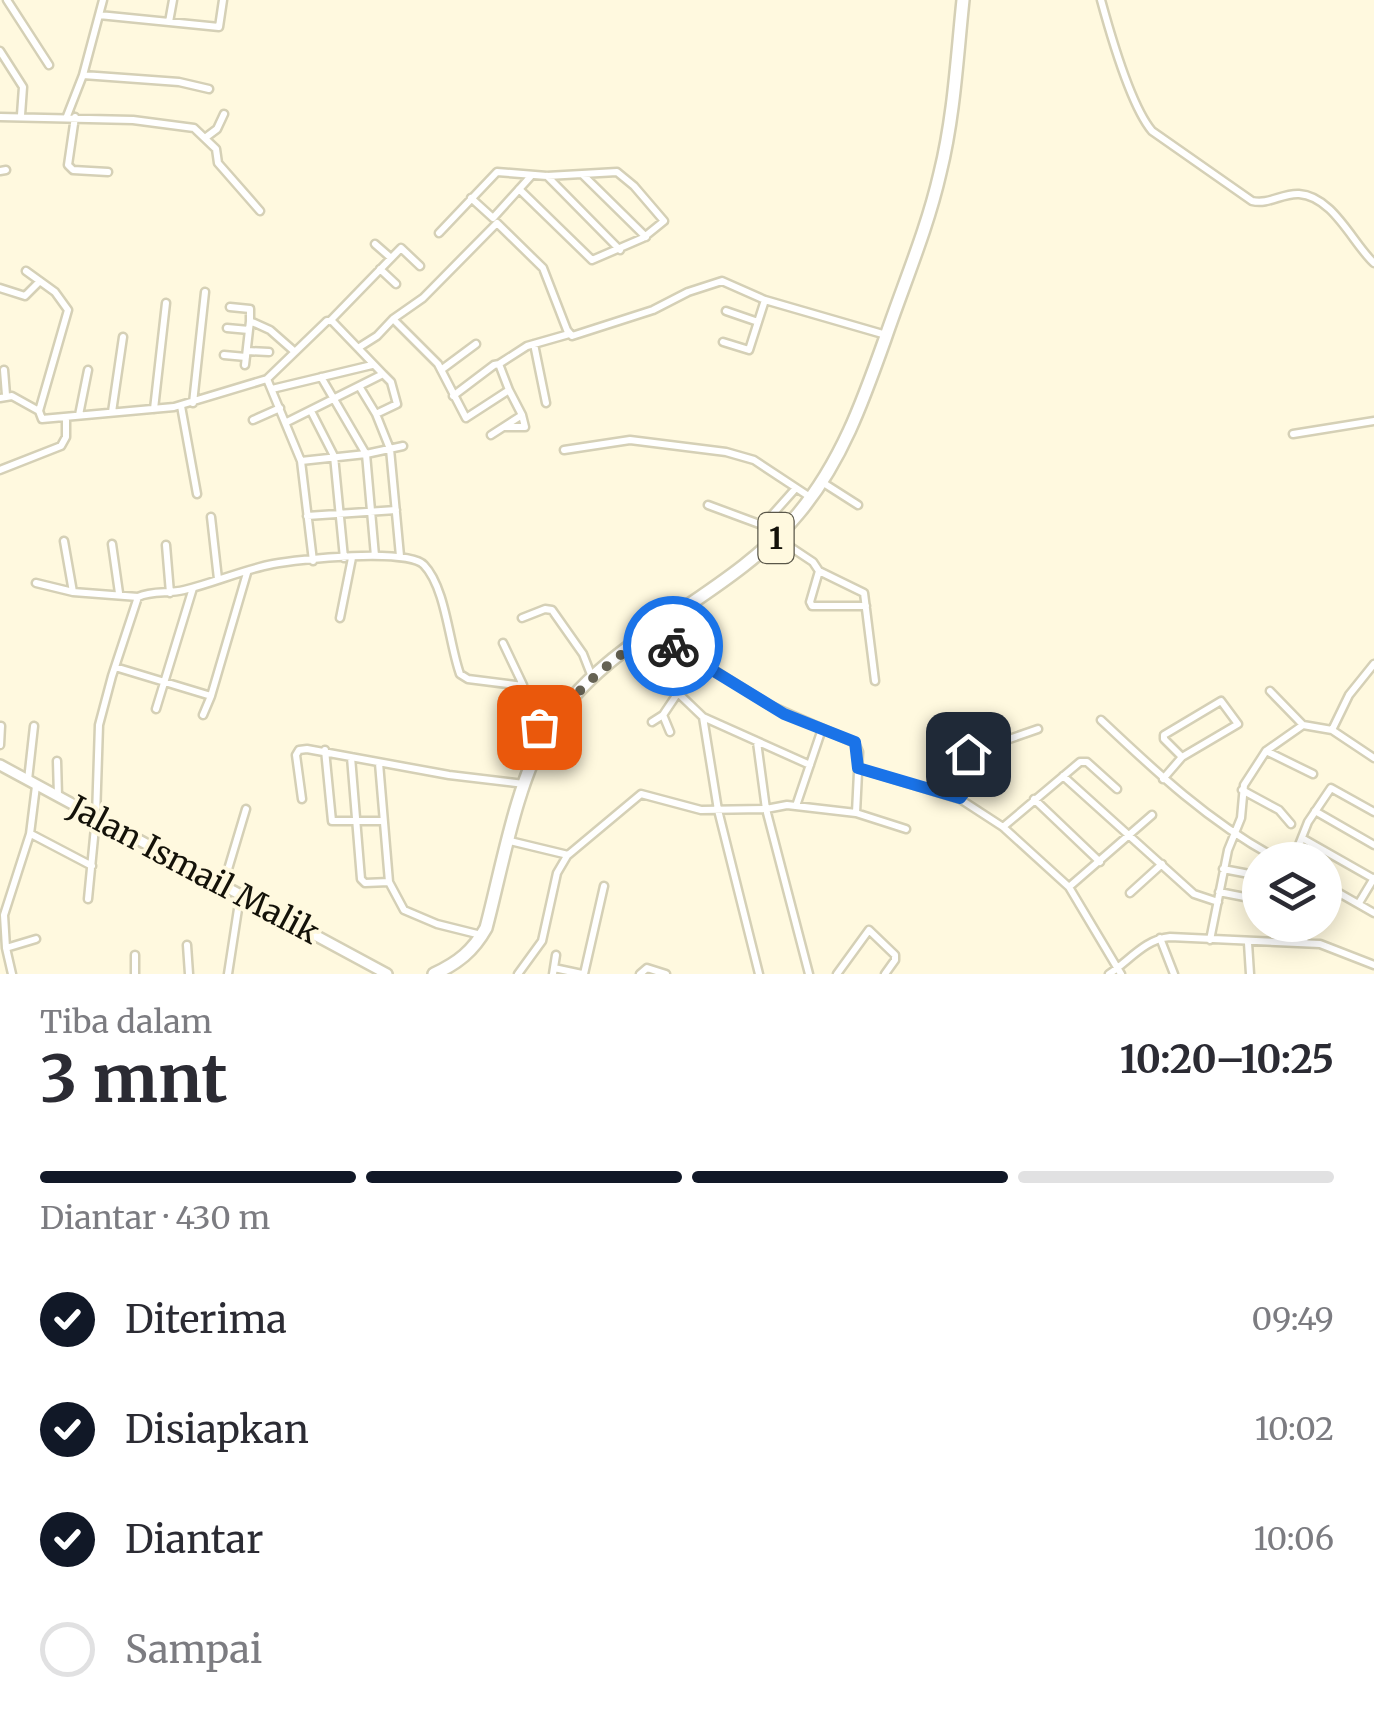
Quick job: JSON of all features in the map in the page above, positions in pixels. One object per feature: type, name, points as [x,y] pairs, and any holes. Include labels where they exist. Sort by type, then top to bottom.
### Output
[{"type":"highway","name":"1","points":[[482,935],[525,784],[544,738],[561,712],[592,678],[778,536],[811,498],[846,439],[924,233],[941,170],[963,0]]},
{"type":"highway","points":[[434,974],[472,950],[482,935]]},
{"type":"main road","name":"Jalan Ismail Malik","points":[[0,765],[388,974]]},
{"type":"street","points":[[7,0],[49,64]]},
{"type":"street","points":[[103,0],[71,117],[68,157],[70,169],[108,172]]},
{"type":"street","points":[[169,22],[173,0]]},
{"type":"street","points":[[99,16],[219,27],[223,0]]},
{"type":"street","points":[[1101,0],[1113,46],[1142,117],[1152,131],[1252,201],[1266,202],[1298,194],[1313,199],[1343,223],[1374,263]]},
{"type":"street","points":[[0,51],[23,87],[21,114]]},
{"type":"street","points":[[83,75],[179,82],[209,89]]},
{"type":"street","points":[[211,144],[224,114]]},
{"type":"street","points":[[0,116],[71,117],[194,128],[211,144],[218,162],[260,211]]},
{"type":"street","points":[[439,234],[495,172],[547,176],[616,172],[664,218],[663,223],[646,237],[592,260],[520,189]]},
{"type":"street","points":[[583,175],[646,237]]},
{"type":"street","points":[[358,348],[423,298],[532,176]]},
{"type":"street","points":[[547,176],[620,250]]},
{"type":"street","points":[[471,198],[543,268],[569,334]]},
{"type":"street","points":[[26,271],[66,303],[68,310],[39,411],[45,420],[194,404],[267,379],[407,240]]},
{"type":"street","points":[[374,244],[390,258]]},
{"type":"street","points":[[400,248],[420,266]]},
{"type":"street","points":[[380,269],[396,284]]},
{"type":"street","points":[[0,288],[24,296],[40,280]]},
{"type":"street","points":[[452,396],[534,344],[569,334],[580,336],[719,282],[886,336]]},
{"type":"street","points":[[194,404],[205,292]]},
{"type":"street","points":[[723,342],[749,350],[765,300]]},
{"type":"street","points":[[154,409],[166,302]]},
{"type":"street","points":[[230,307],[250,310],[246,358]]},
{"type":"street","points":[[726,311],[758,322]]},
{"type":"street","points":[[393,319],[429,351],[463,415],[469,417],[509,390]]},
{"type":"street","points":[[330,320],[391,382],[397,404],[376,414]]},
{"type":"street","points":[[228,328],[249,325],[270,330],[295,352]]},
{"type":"street","points":[[112,412],[122,336]]},
{"type":"street","points":[[441,370],[476,344]]},
{"type":"street","points":[[534,344],[546,403]]},
{"type":"street","points":[[224,355],[246,358],[269,352]]},
{"type":"street","points":[[491,435],[522,414],[499,364]]},
{"type":"street","points":[[272,389],[372,365]]},
{"type":"street","points":[[4,370],[3,396],[19,398],[39,411]]},
{"type":"street","points":[[79,416],[88,370]]},
{"type":"street","points":[[286,422],[383,374]]},
{"type":"street","points":[[322,376],[366,454],[375,556]]},
{"type":"street","points":[[267,379],[301,461],[313,561]]},
{"type":"street","points":[[359,386],[390,449],[400,556]]},
{"type":"street","points":[[180,406],[197,494]]},
{"type":"street","points":[[253,420],[280,408]]},
{"type":"street","points":[[311,410],[334,456],[348,558],[340,618]]},
{"type":"street","points":[[0,470],[61,446],[66,437],[66,418]]},
{"type":"street","points":[[1293,434],[1374,422]]},
{"type":"street","points":[[564,450],[630,440],[701,448],[754,460],[811,498]]},
{"type":"street","points":[[301,461],[403,446]]},
{"type":"street","points":[[822,482],[858,505]]},
{"type":"street","points":[[763,525],[796,488]]},
{"type":"street","points":[[708,504],[763,525],[816,564],[812,606],[866,606]]},
{"type":"street","points":[[307,516],[396,510]]},
{"type":"street","points":[[211,517],[218,579]]},
{"type":"street","points":[[64,541],[73,592]]},
{"type":"street","points":[[112,544],[119,594]]},
{"type":"street","points":[[166,545],[170,593]]},
{"type":"street","points":[[36,583],[73,592],[138,597],[193,588],[274,564],[400,556],[422,561],[432,576],[460,674],[523,686]]},
{"type":"street","points":[[818,571],[861,588],[875,681]]},
{"type":"street","points":[[203,716],[248,572]]},
{"type":"street","points":[[156,709],[193,588]]},
{"type":"street","points":[[88,899],[100,725],[138,597]]},
{"type":"street","points":[[522,618],[552,610],[582,654],[592,678]]},
{"type":"street","points":[[652,632],[784,714],[855,742],[856,813]]},
{"type":"street","points":[[503,643],[544,738]]},
{"type":"street","points":[[652,722],[663,715],[698,663]]},
{"type":"street","points":[[1332,730],[1349,694],[1374,664]]},
{"type":"street","points":[[115,667],[211,696]]},
{"type":"street","points":[[1270,691],[1303,725],[1332,730],[1374,758]]},
{"type":"street","points":[[679,694],[703,718],[810,765]]},
{"type":"street","points":[[1163,778],[1182,756],[1238,724],[1221,701],[1164,735],[1182,756]]},
{"type":"street","points":[[663,715],[670,732]]},
{"type":"street","points":[[703,718],[718,810],[758,974]]},
{"type":"street","points":[[1101,720],[1163,778],[1249,842]]},
{"type":"street","points":[[1210,940],[1223,869],[1241,818],[1242,790],[1266,751],[1303,725]]},
{"type":"street","points":[[0,745],[1,726]]},
{"type":"street","points":[[12,974],[4,915],[30,834],[34,726]]},
{"type":"street","points":[[796,806],[822,729]]},
{"type":"street","points":[[960,798],[975,778],[970,752],[1038,729]]},
{"type":"street","points":[[757,742],[766,808],[809,974]]},
{"type":"street","points":[[302,799],[297,752],[307,749],[525,784]]},
{"type":"street","points":[[325,750],[331,820],[383,822]]},
{"type":"street","points":[[1266,751],[1313,774]]},
{"type":"street","points":[[351,757],[362,881],[389,882]]},
{"type":"street","points":[[57,761],[58,797]]},
{"type":"street","points":[[1004,826],[1084,761],[1117,790]]},
{"type":"street","points":[[379,763],[389,882],[404,910],[437,924],[482,935]]},
{"type":"street","points":[[858,768],[960,798],[1004,826],[1069,887],[1119,971]]},
{"type":"street","points":[[1064,776],[1198,897],[1218,902]]},
{"type":"street","points":[[1300,842],[1315,811],[1333,788],[1374,812]]},
{"type":"street","points":[[1242,790],[1279,810],[1291,824]]},
{"type":"street","points":[[518,974],[542,941],[557,873],[568,855],[637,795],[689,808],[780,805],[856,813],[906,829]]},
{"type":"street","points":[[1034,800],[1100,862]]},
{"type":"street","points":[[223,888],[246,810]]},
{"type":"street","points":[[1315,811],[1374,845]]},
{"type":"street","points":[[1069,887],[1152,815]]},
{"type":"street","points":[[30,834],[92,866]]},
{"type":"street","points":[[1302,838],[1374,879],[1359,903]]},
{"type":"street","points":[[510,841],[568,855]]},
{"type":"street","points":[[1130,893],[1162,864]]},
{"type":"street","points":[[1223,869],[1242,873]]},
{"type":"street","points":[[556,956],[554,971],[584,974],[604,886]]},
{"type":"street","points":[[1219,892],[1242,896]]},
{"type":"street","points":[[1342,894],[1374,913]]},
{"type":"street","points":[[228,974],[240,896]]},
{"type":"street","points":[[837,974],[869,930],[895,955],[884,974]]},
{"type":"street","points":[[1160,938],[1174,974]]},
{"type":"street","points":[[1109,974],[1119,971],[1160,938],[1242,942]]},
{"type":"street","points":[[6,948],[36,939]]},
{"type":"street","points":[[1250,974],[1248,942],[1332,946],[1374,965]]},
{"type":"street","points":[[187,946],[189,974]]},
{"type":"street","points":[[135,955],[135,974]]},
{"type":"street","points":[[640,974],[647,968],[666,974]]},
{"type":"way so far","points":[[539,727],[544,738],[592,678],[652,632],[673,646]]},
{"type":"route","points":[[673,646],[784,714],[852,740],[858,746],[858,768],[960,798],[975,778],[968,754]]}]
